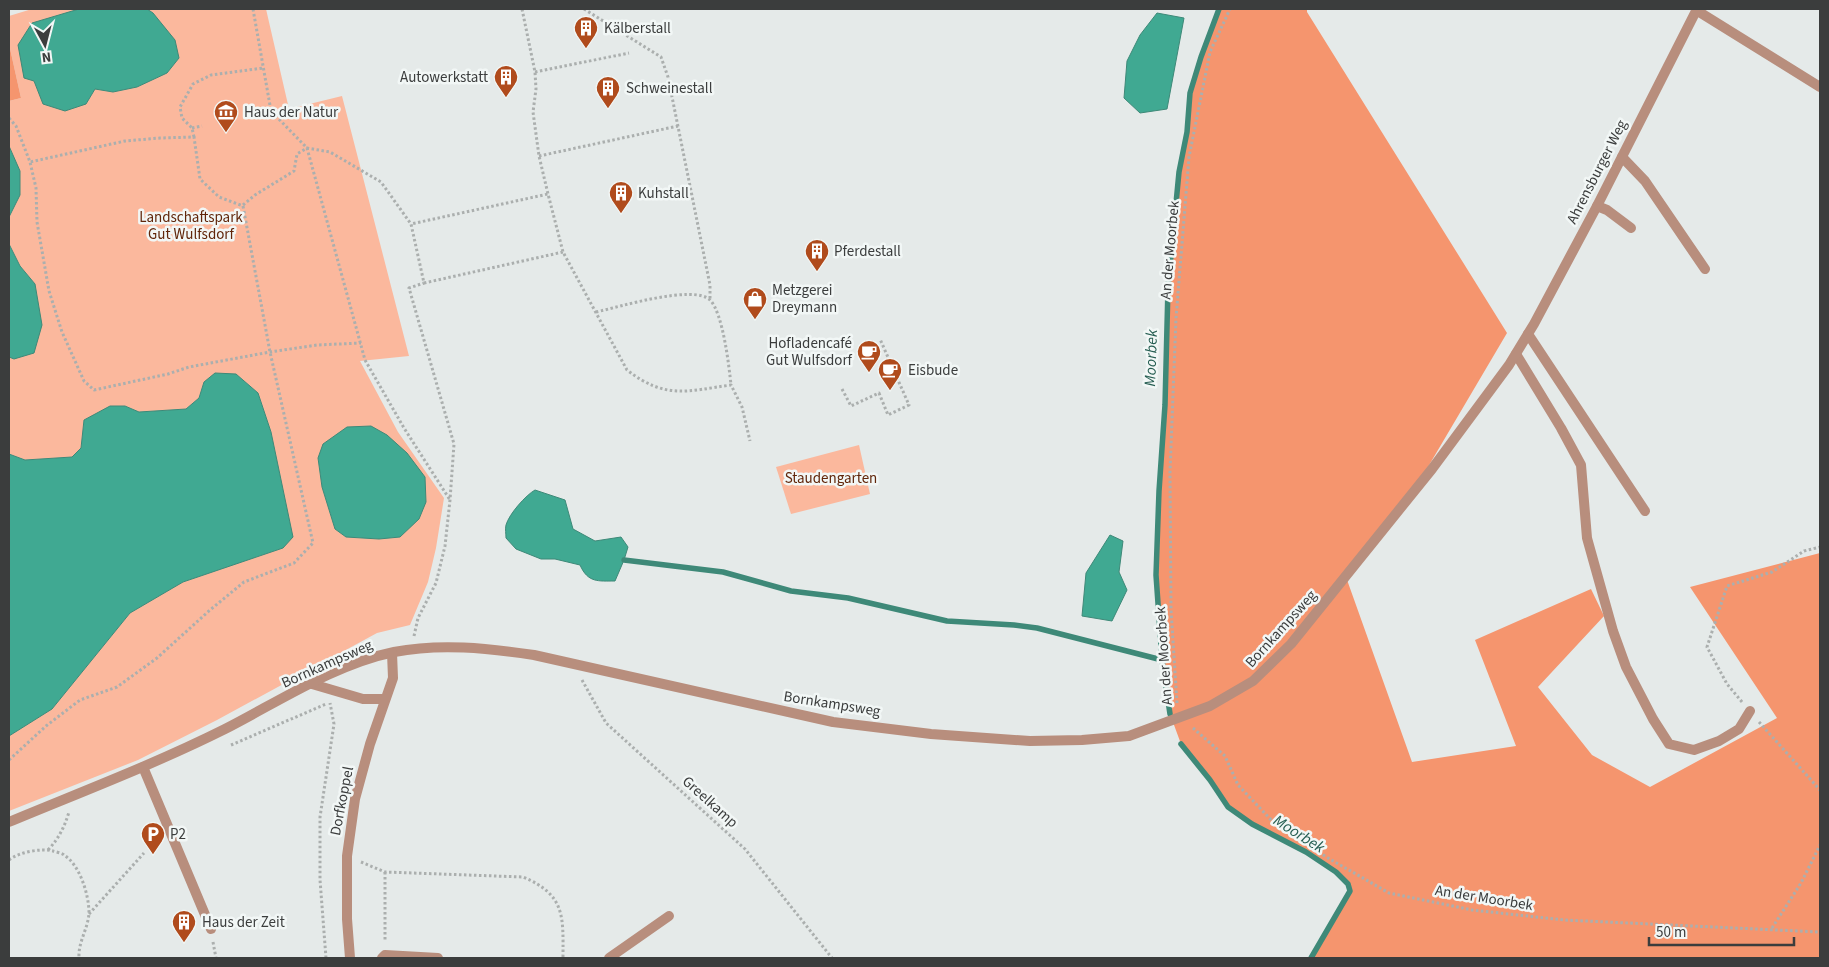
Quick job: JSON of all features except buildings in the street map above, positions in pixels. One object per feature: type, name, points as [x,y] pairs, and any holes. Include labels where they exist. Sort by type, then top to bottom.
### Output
[{"type":"street","points":[[1696,10],[1820,87]]},
{"type":"street","name":"Ahrensburger Weg","points":[[1518,351],[1597,206],[1696,10]]},
{"type":"street","points":[[1622,157],[1645,181],[1705,269]]},
{"type":"street","points":[[1597,206],[1607,210],[1631,228]]},
{"type":"street","points":[[1528,334],[1645,511]]},
{"type":"street","name":"Bornkampsweg","points":[[9,822],[143,767],[224,730],[312,684],[368,659],[412,649],[459,647],[534,655],[833,722],[931,734],[1030,741],[1082,740],[1129,736],[1210,706],[1253,682],[1291,644],[1432,469],[1518,351]]},
{"type":"street","points":[[1518,351],[1581,465],[1587,538],[1613,631],[1626,667],[1653,719],[1669,744],[1694,750],[1719,741],[1739,729],[1750,712]]},
{"type":"street","name":"Dorfkoppel","points":[[350,958],[347,919],[347,856],[355,798],[370,744],[393,678],[392,653]]},
{"type":"street","points":[[312,684],[363,699],[385,699]]},
{"type":"street","points":[[143,767],[211,928]]},
{"type":"street","points":[[609,958],[669,916]]},
{"type":"street","points":[[384,957],[438,958]]},
{"type":"path","points":[[252,9],[271,111],[306,148],[365,360],[404,428],[450,500]]},
{"type":"path","points":[[522,9],[535,72],[536,89],[533,112],[538,156],[563,252],[627,370],[642,382],[660,389],[680,392],[731,385]]},
{"type":"path","points":[[584,9],[661,57],[668,77],[678,126],[710,285],[710,300]]},
{"type":"path","name":"An der Moorbek","points":[[1230,9],[1210,52],[1189,157],[1176,318],[1170,472],[1171,600],[1176,699],[1180,718],[1225,756],[1238,785],[1275,824],[1328,858],[1389,893],[1472,910],[1564,920],[1820,932]]},
{"type":"path","points":[[535,72],[628,53]]},
{"type":"path","points":[[243,206],[219,197],[200,179],[192,128],[182,118],[180,107],[193,84],[211,75],[264,68]]},
{"type":"path","points":[[9,118],[16,126],[30,162],[36,188],[37,222],[49,291],[62,332],[80,373],[84,381],[94,390],[168,374],[189,367],[270,352],[317,345],[361,344]]},
{"type":"path","points":[[192,128],[202,126]]},
{"type":"path","points":[[538,156],[678,126]]},
{"type":"path","points":[[30,162],[125,141],[194,137]]},
{"type":"path","points":[[243,206],[255,195],[294,170],[297,154],[306,148],[330,152],[381,182],[410,224],[424,283]]},
{"type":"path","points":[[410,224],[548,194]]},
{"type":"path","points":[[9,760],[46,726],[80,700],[117,687],[157,658],[244,582],[294,563],[313,543],[270,352],[243,206]]},
{"type":"path","points":[[412,649],[418,618],[436,582],[445,546],[454,444],[409,288],[563,252]]},
{"type":"path","points":[[596,312],[680,294],[699,294],[710,300],[717,311],[730,368],[731,385],[742,408],[750,441]]},
{"type":"path","points":[[842,389],[851,406],[879,393],[888,415],[909,405],[880,339]]},
{"type":"path","points":[[1820,547],[1804,551],[1772,572],[1727,586],[1707,647],[1728,684],[1750,712],[1820,790]]},
{"type":"path","name":"Greelkamp","points":[[573,664],[606,723],[745,849],[832,958]]},
{"type":"path","points":[[326,958],[320,880],[320,817],[334,724],[330,703]]},
{"type":"path","points":[[48,850],[58,839],[69,812]]},
{"type":"path","points":[[1772,929],[1801,883],[1820,845]]},
{"type":"path","points":[[9,860],[12,857],[30,852],[48,850],[64,854],[77,870],[86,890],[89,914]]},
{"type":"path","points":[[79,958],[79,945],[89,914],[144,853]]},
{"type":"path","points":[[347,856],[385,872],[523,877],[540,884],[558,903],[563,928],[563,958]]},
{"type":"path","points":[[384,957],[385,872]]},
{"type":"green space","name":"Landschaftspark Gut Wulfsdorf","points":[[32,9],[79,9],[60,16],[34,81],[44,104],[86,104],[95,89],[113,92],[137,87],[167,73],[179,58],[153,13],[147,9],[266,9],[289,109],[342,96],[409,356],[360,361],[398,432],[444,498],[428,582],[410,625],[377,633],[217,720],[138,760],[9,811],[9,736],[52,709],[130,613],[183,582],[283,548],[271,432],[258,393],[236,374],[204,382],[199,398],[186,409],[139,412],[125,406],[84,420],[81,448],[72,457],[25,460],[9,454],[9,357],[14,359],[35,284],[20,266],[9,244],[9,217],[20,195],[20,172],[9,146],[9,101],[21,98],[9,44],[9,16]],"holes":[[[318,458],[400,537],[379,539],[346,537],[335,529],[322,487]]]},
{"type":"green space","name":"Staudengarten","points":[[859,445],[870,494],[791,514],[776,467]]},
{"type":"shaded area","points":[[79,9],[147,9],[153,13],[175,40],[179,58],[167,73],[137,87],[113,92],[95,89],[86,104],[65,111],[43,104],[34,81],[24,78],[18,45],[32,23]]},
{"type":"shaded area","points":[[1219,9],[1307,9],[1307,12],[1507,333],[1412,494],[1346,577],[1412,762],[1516,746],[1475,640],[1591,589],[1604,616],[1538,687],[1592,755],[1650,787],[1777,718],[1690,587],[1820,553],[1820,958],[1311,958],[1350,891],[1348,884],[1336,872],[1306,852],[1252,824],[1228,807],[1210,780],[1181,744],[1170,714],[1159,628],[1156,575],[1159,491],[1165,405],[1168,287],[1179,172],[1187,132],[1190,93]]},
{"type":"shaded area","points":[[1157,13],[1184,18],[1167,109],[1140,113],[1124,98],[1127,61],[1140,35]]},
{"type":"shaded area","points":[[9,44],[21,98],[9,101]]},
{"type":"shaded area","points":[[9,146],[20,171],[20,195],[9,217]]},
{"type":"shaded area","points":[[9,244],[20,266],[35,284],[42,325],[34,353],[14,359],[9,357]]},
{"type":"shaded area","points":[[215,373],[236,374],[258,393],[271,432],[293,537],[283,548],[183,582],[130,613],[52,709],[9,736],[9,454],[25,460],[72,457],[81,448],[84,420],[110,406],[125,406],[139,412],[186,409],[199,398],[204,382]]},
{"type":"shaded area","points":[[371,426],[387,435],[407,453],[425,477],[426,502],[419,519],[400,537],[379,539],[346,537],[335,529],[322,487],[318,458],[323,444],[347,427]]},
{"type":"shaded area","points":[[535,490],[565,500],[573,529],[595,541],[621,537],[628,547],[615,581],[594,580],[586,575],[580,565],[555,559],[541,559],[516,549],[506,538],[506,525],[514,510]]},
{"type":"shaded area","points":[[1110,535],[1123,541],[1119,572],[1127,590],[1112,621],[1082,616],[1086,573]]},
{"type":"waterway","name":"Moorbek","points":[[1170,714],[1162,660],[1156,575],[1165,405],[1168,287],[1179,172],[1187,132],[1190,93],[1219,9]]},
{"type":"waterway","points":[[624,560],[723,572],[791,591],[848,598],[947,621],[1037,628],[1162,660]]},
{"type":"waterway","name":"Moorbek","points":[[1181,744],[1210,780],[1228,807],[1252,824],[1306,852],[1336,872],[1348,884],[1350,891],[1311,958]]},
{"type":"place","name":"Kälberstall","points":[[586,49]]},
{"type":"place","name":"Autowerkstatt","points":[[506,98]]},
{"type":"place","name":"Schweinestall","points":[[608,109]]},
{"type":"place","name":"Haus der Natur","points":[[226,133]]},
{"type":"place","name":"Kuhstall","points":[[621,214]]},
{"type":"place","name":"Pferdestall","points":[[817,272]]},
{"type":"place","name":"Metzgerei Dreymann","points":[[755,320]]},
{"type":"place","name":"Hofladencafé Gut Wulfsdorf","points":[[869,373]]},
{"type":"place","name":"Eisbude","points":[[890,391]]},
{"type":"place","name":"P2","points":[[153,855]]},
{"type":"place","name":"Haus der Zeit","points":[[184,943]]}]
